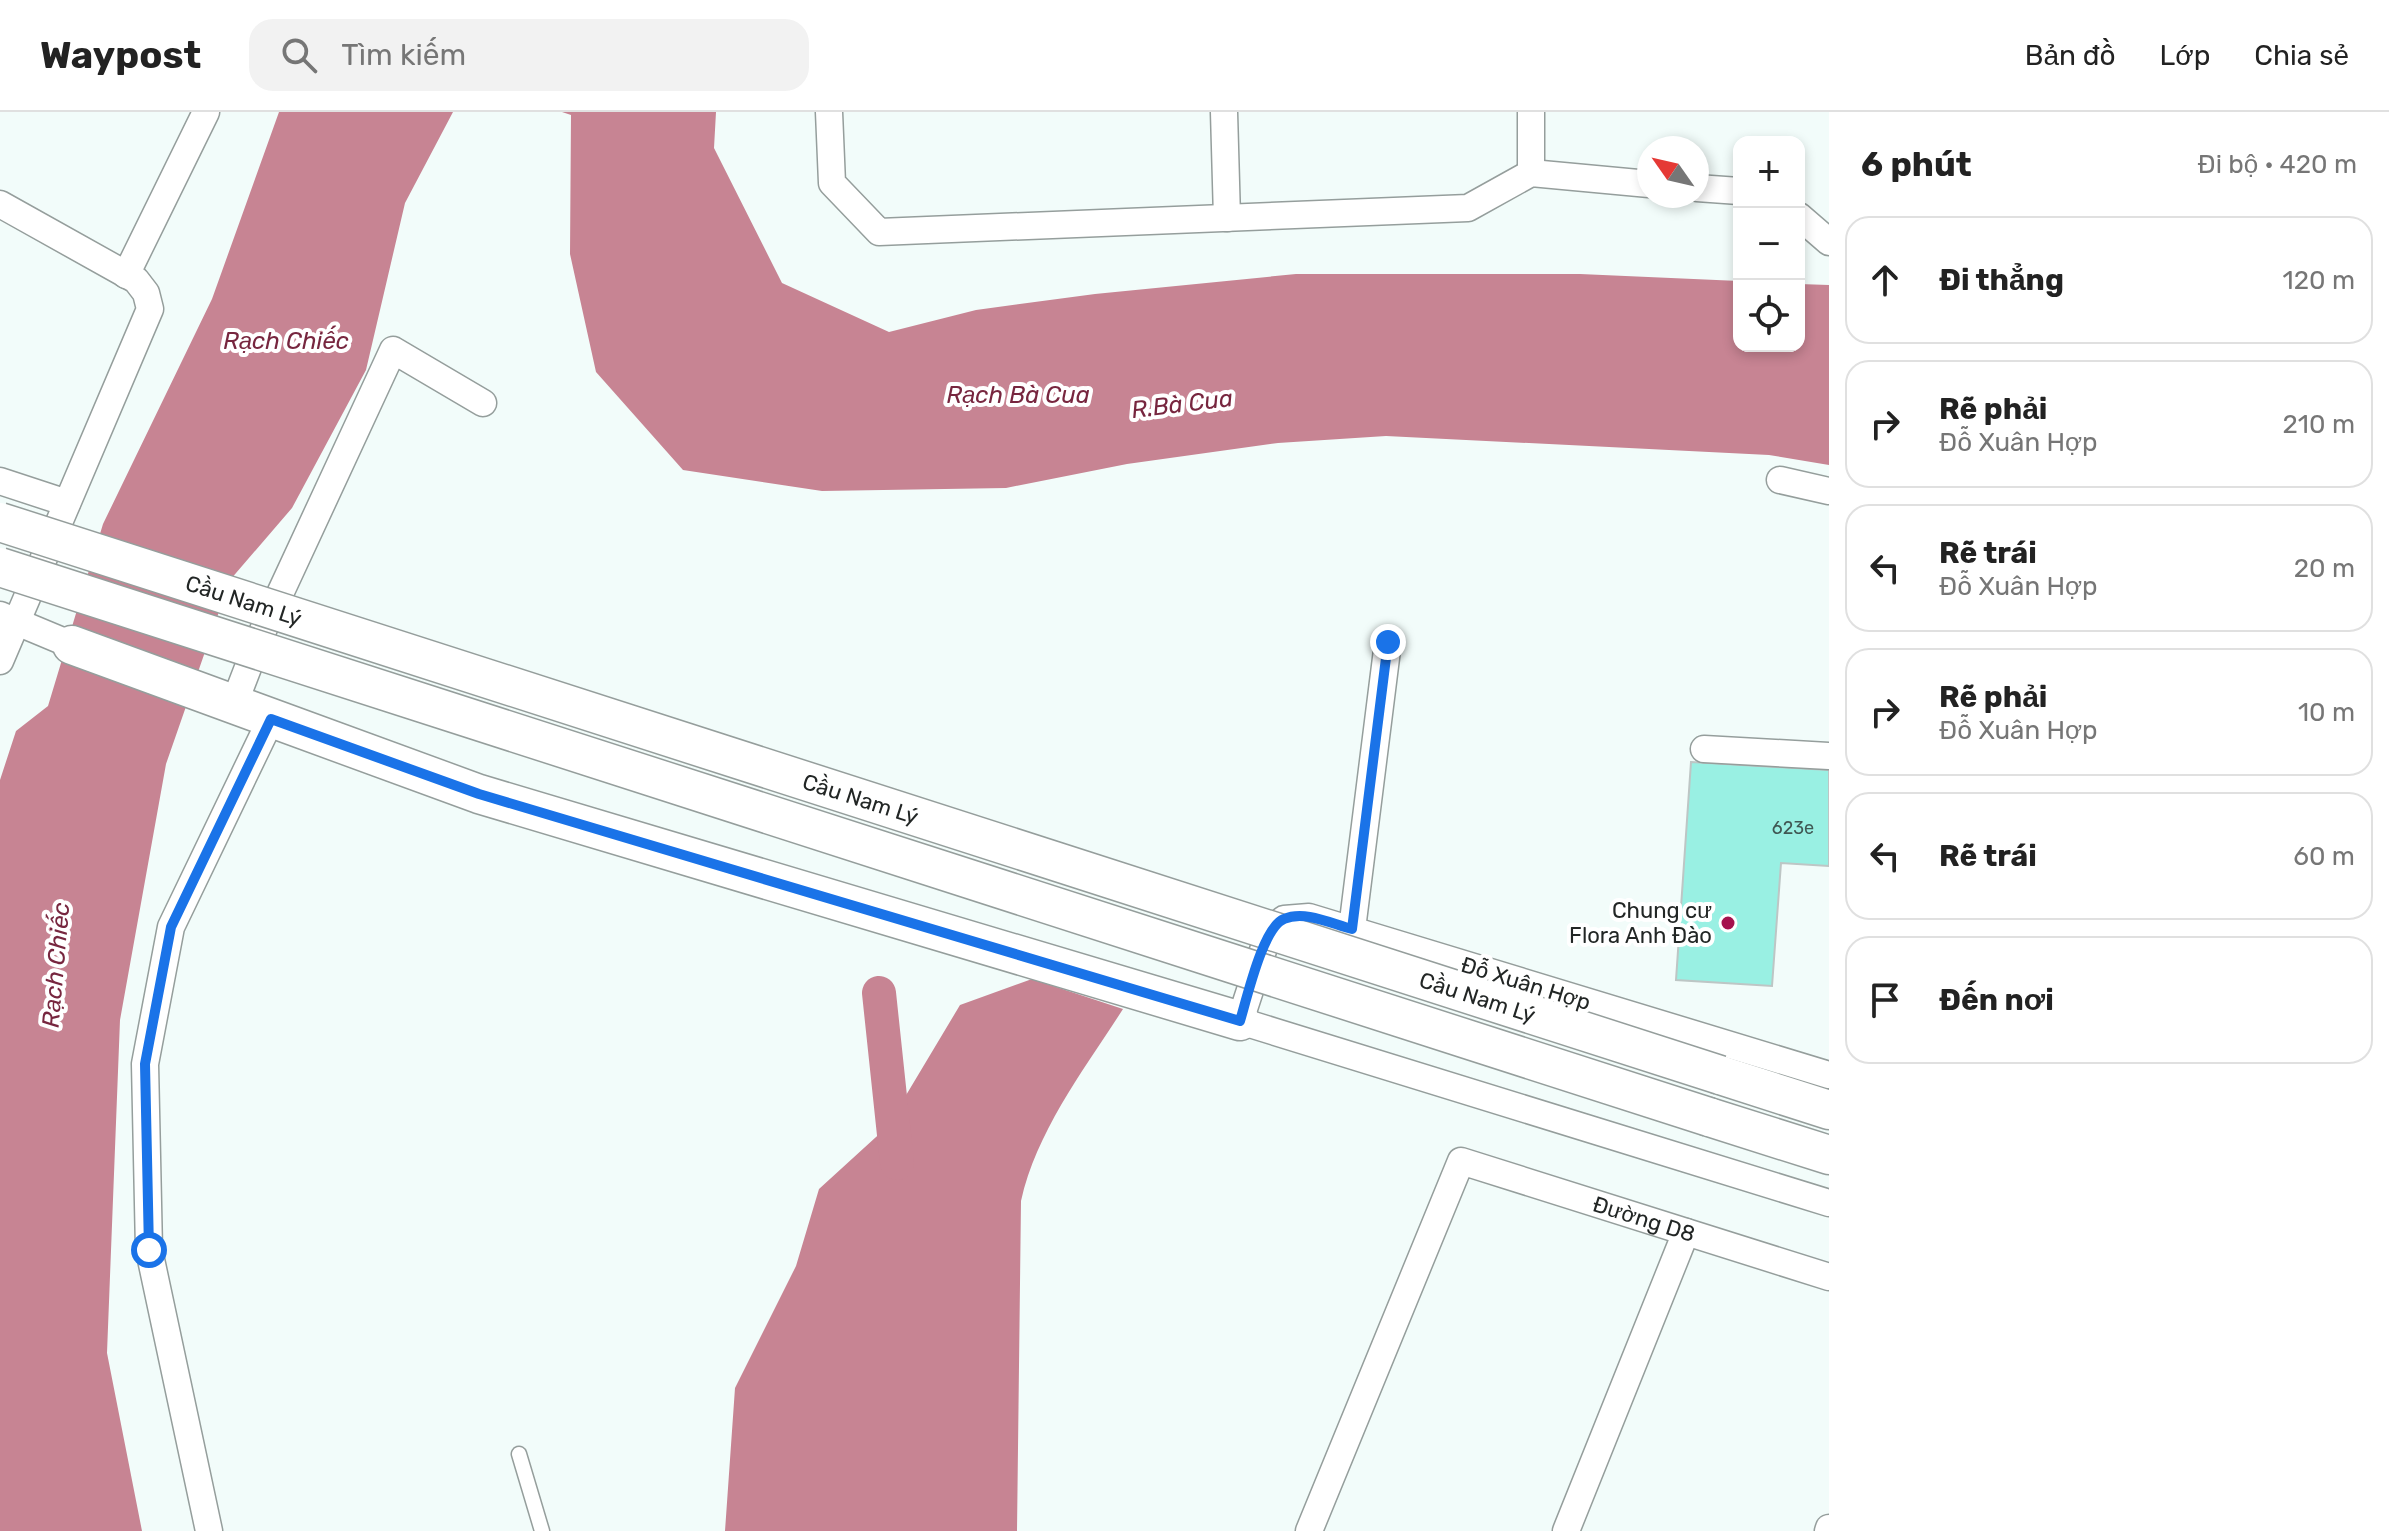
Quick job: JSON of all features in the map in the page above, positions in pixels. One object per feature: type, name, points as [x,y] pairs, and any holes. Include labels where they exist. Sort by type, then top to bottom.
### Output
[{"type":"main road","name":"Cầu Nam Lý","points":[[0,522],[1829,1110]]},
{"type":"main road","name":"Cầu Nam Lý","points":[[0,567],[1829,1155]]},
{"type":"main road","points":[[72,645],[479,794],[1240,1021]]},
{"type":"street","points":[[126,275],[206,112]]},
{"type":"street","points":[[829,112],[832,183],[879,232],[1468,208],[1531,173],[1637,183]]},
{"type":"street","points":[[1224,112],[1227,218]]},
{"type":"street","points":[[1531,112],[1531,173]]},
{"type":"street","points":[[1709,189],[1733,191]]},
{"type":"street","points":[[0,204],[126,275],[146,293],[150,309],[67,503],[10,618],[0,661]]},
{"type":"street","points":[[1805,221],[1829,242]]},
{"type":"street","points":[[234,704],[259,639],[393,350],[483,403]]},
{"type":"street","points":[[1780,480],[1829,491]]},
{"type":"street","points":[[0,481],[67,503]]},
{"type":"street","points":[[10,618],[72,645]]},
{"type":"street","points":[[1352,929],[1388,642]]},
{"type":"street","points":[[209,1531],[149,1250],[145,1064],[171,927],[271,719]]},
{"type":"street","points":[[1704,749],[1829,756]]},
{"type":"street","name":"Đỗ Xuân Hợp","points":[[1240,1021],[1269,932],[1284,919],[1309,917],[1829,1075]]},
{"type":"street","points":[[1240,1021],[1829,1203]]},
{"type":"street","name":"Đường D8","points":[[1309,1531],[1461,1161],[1829,1277]]},
{"type":"street","points":[[1566,1531],[1686,1232]]},
{"type":"lane","points":[[519,1454],[542,1531]]},
{"type":"water","name":"Rạch Chiếc","points":[[279,112],[453,112],[405,203],[366,370],[292,508],[230,580],[166,764],[120,1020],[107,1353],[142,1531],[0,1531],[0,780],[16,731],[48,706],[103,524],[212,299]]},
{"type":"water","name":"Rạch Bà Cua","points":[[562,112],[716,112],[714,148],[782,283],[889,332],[976,310],[1095,294],[1296,274],[1580,274],[1733,281],[1733,352],[1805,352],[1805,284],[1829,285],[1829,465],[1769,455],[1386,436],[1278,443],[1127,464],[1006,488],[822,491],[683,470],[596,372],[570,254],[571,115]]},
{"type":"water","points":[[1032,979],[1123,1009],[1050,1125],[1028,1175],[1021,1201],[1017,1531],[725,1531],[735,1388],[796,1266],[819,1189],[887,1127],[960,1005]]},
{"type":"building","name":"Chung cư Flora Anh Đào","points":[[1691,762],[1829,770],[1829,866],[1781,863],[1772,986],[1676,980]]},
{"type":"waterway","points":[[879,993],[897,1163]]},
{"type":"place","name":"Chung cư Flora Anh Đào","points":[[1728,923]]},
{"type":"route","points":[[149,1250],[145,1064],[171,927],[271,719],[479,794],[1240,1021],[1269,932],[1284,919],[1309,917],[1352,929],[1381,718],[1388,642]]},
{"type":"water label","name":"R.Bà Cua","points":[[1182,404]]}]
